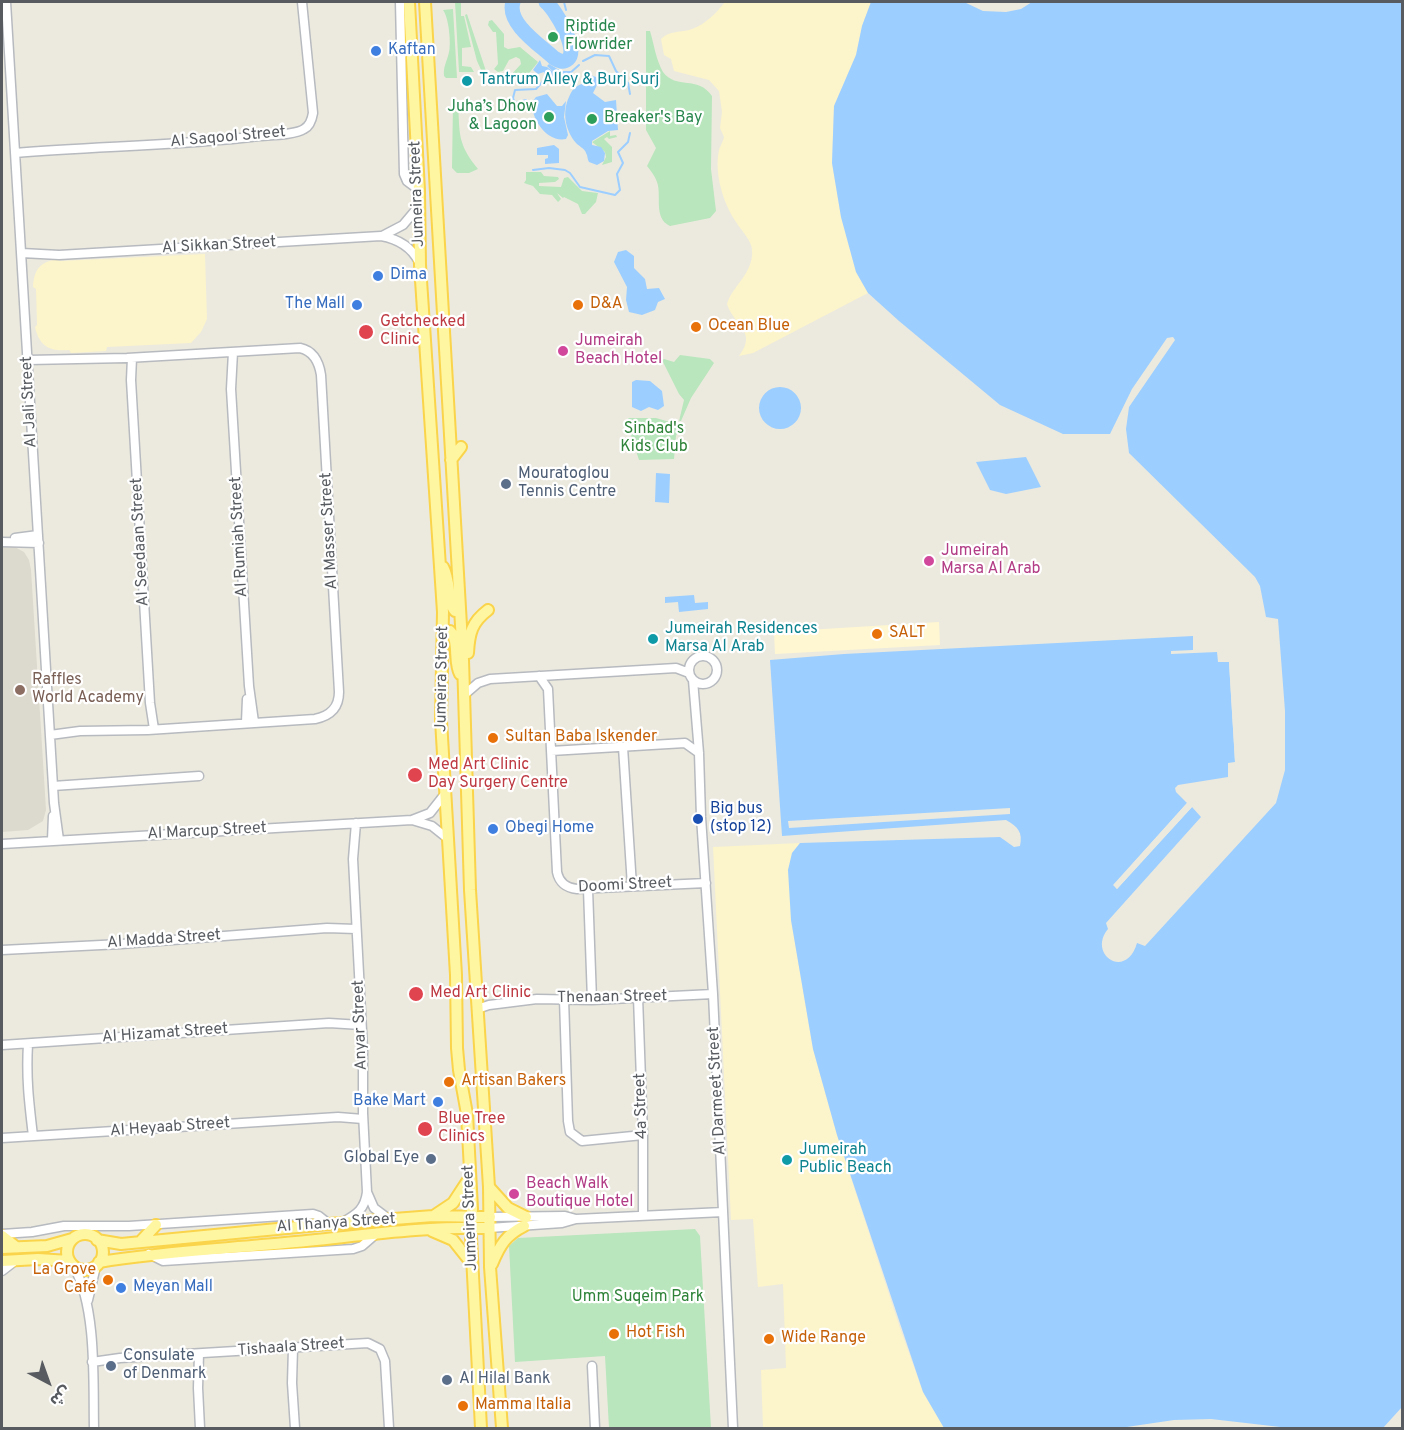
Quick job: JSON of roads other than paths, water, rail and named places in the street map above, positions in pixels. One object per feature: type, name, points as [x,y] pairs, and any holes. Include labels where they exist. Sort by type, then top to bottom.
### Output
[{"type":"main road","name":"Jumeira Street","points":[[409,2],[419,190],[420,266],[441,564],[444,631],[441,720],[456,975],[457,1048],[467,1114],[481,1428]]},
{"type":"main road","name":"Jumeira Street","points":[[424,2],[465,696],[470,879],[489,1187],[490,1267],[502,1428]]},
{"type":"main road","points":[[451,460],[461,447]]},
{"type":"main road","points":[[441,564],[448,578],[451,606],[455,611],[460,611]]},
{"type":"main road","points":[[464,679],[468,668],[470,631],[475,622],[489,610]]},
{"type":"main road","points":[[444,631],[450,631],[454,636],[456,665],[464,679]]},
{"type":"main road","points":[[433,1216],[453,1203],[470,1176]]},
{"type":"main road","points":[[489,1187],[508,1208],[525,1221],[503,1241],[490,1267]]},
{"type":"main road","name":"Al Thanya Street","points":[[98,1240],[116,1244],[433,1216],[471,1222]]},
{"type":"main road","name":"Al Thanya Street","points":[[97,1264],[149,1254],[490,1222]]},
{"type":"main road","points":[[141,1241],[156,1225]]},
{"type":"main road","points":[[426,1228],[453,1240],[472,1264]]},
{"type":"main road","points":[[2,1235],[16,1247]]},
{"type":"main road","points":[[2,1248],[47,1246],[77,1236],[88,1235],[98,1240],[102,1253],[97,1264],[85,1270],[71,1264],[38,1259],[2,1262]]},
{"type":"main road","points":[[71,1264],[67,1250],[72,1239]]},
{"type":"street","name":"Al Jali Street","points":[[6,2],[23,256],[56,840]]},
{"type":"street","name":"Al Saqool Street","points":[[15,150],[222,140],[297,132],[304,129],[313,113],[302,2]]},
{"type":"street","points":[[400,2],[404,174],[407,180],[419,190]]},
{"type":"street","name":"Al Sikkan Street","points":[[381,236],[403,225],[419,206]]},
{"type":"street","name":"Al Sikkan Street","points":[[23,256],[381,236],[398,240],[405,245],[412,251],[420,266]]},
{"type":"street","name":"Al Masser Street","points":[[28,364],[57,360],[300,348],[311,352],[320,367],[339,692],[335,709],[323,717],[151,730],[50,731]]},
{"type":"street","name":"Al Rumiah Street","points":[[229,352],[250,722]]},
{"type":"street","name":"Al Seedaan Street","points":[[130,358],[151,730]]},
{"type":"street","points":[[2,542],[39,539]]},
{"type":"street","name":"Al Darmeet Street","points":[[699,753],[702,745],[699,699],[705,684],[716,675],[716,664],[704,656],[696,658],[690,664],[699,753],[713,994],[733,1428]]},
{"type":"street","points":[[465,696],[478,683],[486,680],[676,668],[700,684],[705,684]]},
{"type":"street","points":[[539,676],[548,689],[556,675]]},
{"type":"street","name":"Doomi Street","points":[[548,689],[558,876],[562,883],[569,888],[588,889],[706,883]]},
{"type":"street","points":[[685,743],[696,731]]},
{"type":"street","points":[[551,751],[685,743],[699,753]]},
{"type":"street","points":[[623,747],[632,886]]},
{"type":"street","points":[[53,786],[199,776]]},
{"type":"street","name":"Al Marcup Street","points":[[2,844],[412,820],[430,813],[445,794]]},
{"type":"street","name":"Al Marcup Street","points":[[412,820],[432,826],[447,838]]},
{"type":"street","name":"Anyar Street","points":[[353,823],[367,1192]]},
{"type":"street","points":[[588,889],[592,1000]]},
{"type":"street","name":"Al Madda Street","points":[[2,950],[121,944],[356,925]]},
{"type":"street","name":"Thenaan Street","points":[[477,1009],[493,1004],[537,999],[592,1000],[713,994]]},
{"type":"street","name":"4a Street","points":[[638,997],[644,1215]]},
{"type":"street","points":[[564,999],[570,1132],[582,1141],[643,1135]]},
{"type":"street","name":"Al Hizamat Street","points":[[2,1045],[361,1022]]},
{"type":"street","points":[[25,1044],[30,1137]]},
{"type":"street","name":"Al Heyaab Street","points":[[2,1138],[363,1116]]},
{"type":"street","points":[[367,1192],[374,1208],[390,1220]]},
{"type":"street","points":[[342,1223],[360,1211],[367,1192]]},
{"type":"street","name":"Al Thanya Street","points":[[490,1222],[565,1216],[576,1219],[723,1212]]},
{"type":"street","points":[[2,1235],[64,1226],[156,1225],[313,1214],[329,1224]]},
{"type":"street","points":[[2,1271],[15,1261]]},
{"type":"street","points":[[71,1264],[84,1288],[88,1310],[94,1428]]},
{"type":"street","points":[[88,1310],[97,1264]]},
{"type":"street","name":"Tishaala Street","points":[[92,1358],[195,1354],[360,1342],[377,1347],[385,1361],[389,1428]]},
{"type":"street","points":[[290,1348],[295,1428]]},
{"type":"street","points":[[195,1354],[200,1428]]},
{"type":"street","points":[[592,1366],[595,1428]]},
{"type":"water","points":[[871,2],[964,2],[983,11],[1006,12],[1021,9],[1032,2],[1402,2],[1402,1407],[1383,1428],[1289,1428],[1211,1419],[1174,1420],[1120,1428],[944,1428],[923,1392],[837,1135],[813,1049],[791,920],[788,870],[792,853],[800,843],[1000,837],[1014,847],[1020,846],[1020,833],[1006,820],[782,836],[770,660],[1193,636],[1193,650],[1171,651],[1171,654],[1217,652],[1218,662],[1229,662],[1235,762],[1228,763],[1228,777],[1178,785],[1175,788],[1187,803],[1114,885],[1117,889],[1192,807],[1201,817],[1106,923],[1108,929],[1103,938],[1102,947],[1110,960],[1117,962],[1125,960],[1132,954],[1137,943],[1145,946],[1276,803],[1285,770],[1285,711],[1278,619],[1266,617],[1260,586],[1255,577],[1129,453],[1126,429],[1129,407],[1175,340],[1173,337],[1167,338],[1132,389],[1110,434],[1063,434],[1000,405],[868,293],[856,272],[841,217],[832,163],[834,106],[856,55],[862,26]]},
{"type":"water","points":[[540,60],[542,66],[556,74],[547,66],[549,64],[561,71],[571,71],[570,77],[561,80],[548,73],[548,76],[544,75],[544,72],[538,74],[533,70]]},
{"type":"water","name":"Breaker's Bay","points":[[590,75],[596,77],[598,83],[593,93],[605,102],[616,100],[618,130],[608,131],[592,141],[592,145],[601,147],[605,153],[604,161],[597,165],[589,162],[583,149],[572,138],[565,115],[571,92]]},
{"type":"water","name":"Juha’s Dhow & Lagoon","points":[[547,94],[557,106],[562,106],[566,101],[564,117],[568,135],[566,139],[547,134],[534,116],[532,102],[536,97]]},
{"type":"water","points":[[554,145],[559,149],[559,163],[545,164],[548,155],[537,155],[537,148]]},
{"type":"water","points":[[626,250],[634,256],[634,268],[645,279],[647,289],[659,288],[665,299],[658,302],[655,310],[642,315],[629,312],[626,300],[627,287],[614,262],[618,252]]},
{"type":"water","points":[[650,381],[662,391],[664,406],[658,410],[649,407],[641,411],[632,407],[632,382]]},
{"type":"water","points":[[780,387],[795,393],[801,408],[795,423],[780,429],[765,423],[759,408],[765,393]]},
{"type":"water","points":[[1026,457],[1041,487],[1006,494],[990,490],[976,462]]},
{"type":"water","points":[[656,473],[670,474],[669,503],[655,502]]},
{"type":"water","points":[[694,595],[695,603],[708,602],[708,609],[679,612],[678,602],[665,603],[665,597]]},
{"type":"waterway","points":[[513,2],[512,10],[519,26],[554,58],[564,61],[571,54],[568,38],[560,20],[546,2]]},
{"type":"waterway","points":[[564,2],[566,10]]},
{"type":"waterway","points":[[583,61],[595,55],[609,56],[616,71],[628,83],[630,94]]},
{"type":"waterway","points":[[570,73],[579,65]]},
{"type":"waterway","points":[[522,107],[526,100],[515,103],[513,98],[515,90],[536,89],[545,79],[546,73]]},
{"type":"waterway","points":[[533,170],[549,168],[565,170],[580,187],[615,195],[620,190],[617,174],[623,163],[618,152],[628,142],[630,133]]},
{"type":"place","name":"Riptide Flowrider","points":[[553,37]]},
{"type":"place","name":"Kaftan","points":[[376,51]]},
{"type":"place","name":"Tantrum Alley & Burj Surj","points":[[467,81]]},
{"type":"place","name":"Juha’s Dhow & Lagoon","points":[[549,117]]},
{"type":"place","name":"Breaker's Bay","points":[[592,119]]},
{"type":"place","name":"Dima","points":[[378,276]]},
{"type":"place","name":"The Mall","points":[[357,305]]},
{"type":"place","name":"D&A","points":[[578,305]]},
{"type":"place","name":"Ocean Blue","points":[[696,327]]},
{"type":"place","name":"Getchecked Clinic","points":[[366,332]]},
{"type":"place","name":"Jumeirah Beach Hotel","points":[[563,351]]},
{"type":"place","name":"Mouratoglou Tennis Centre","points":[[506,484]]},
{"type":"place","name":"Jumeirah Marsa Al Arab","points":[[929,561]]},
{"type":"place","name":"SALT","points":[[877,634]]},
{"type":"place","name":"Jumeirah Residences Marsa Al Arab","points":[[653,639]]},
{"type":"place","name":"Raffles World Academy","points":[[20,690]]},
{"type":"place","name":"Sultan Baba Iskender","points":[[493,738]]},
{"type":"place","name":"Med Art Clinic Day Surgery Centre","points":[[415,775]]},
{"type":"place","name":"Big bus (stop 12)","points":[[698,819]]},
{"type":"place","name":"Obegi Home","points":[[493,829]]},
{"type":"place","name":"Med Art Clinic","points":[[416,994]]},
{"type":"place","name":"Artisan Bakers","points":[[449,1082]]},
{"type":"place","name":"Bake Mart","points":[[438,1102]]},
{"type":"place","name":"Blue Tree Clinics","points":[[425,1129]]},
{"type":"place","name":"Global Eye","points":[[431,1159]]},
{"type":"place","name":"Jumeirah Public Beach","points":[[787,1160]]},
{"type":"place","name":"Beach Walk Boutique Hotel","points":[[514,1194]]},
{"type":"place","name":"La Grove Café","points":[[108,1280]]},
{"type":"place","name":"Meyan Mall","points":[[121,1288]]},
{"type":"place","name":"Hot Fish","points":[[614,1334]]},
{"type":"place","name":"Wide Range","points":[[769,1339]]},
{"type":"place","name":"Consulate of Denmark","points":[[111,1366]]},
{"type":"place","name":"Al Hilal Bank","points":[[447,1380]]},
{"type":"place","name":"Mamma Italia","points":[[463,1406]]},
{"type":"park label","name":"Sinbad's Kids Club","points":[[654,439]]},
{"type":"park label","name":"Umm Suqeim Park","points":[[638,1298]]}]
